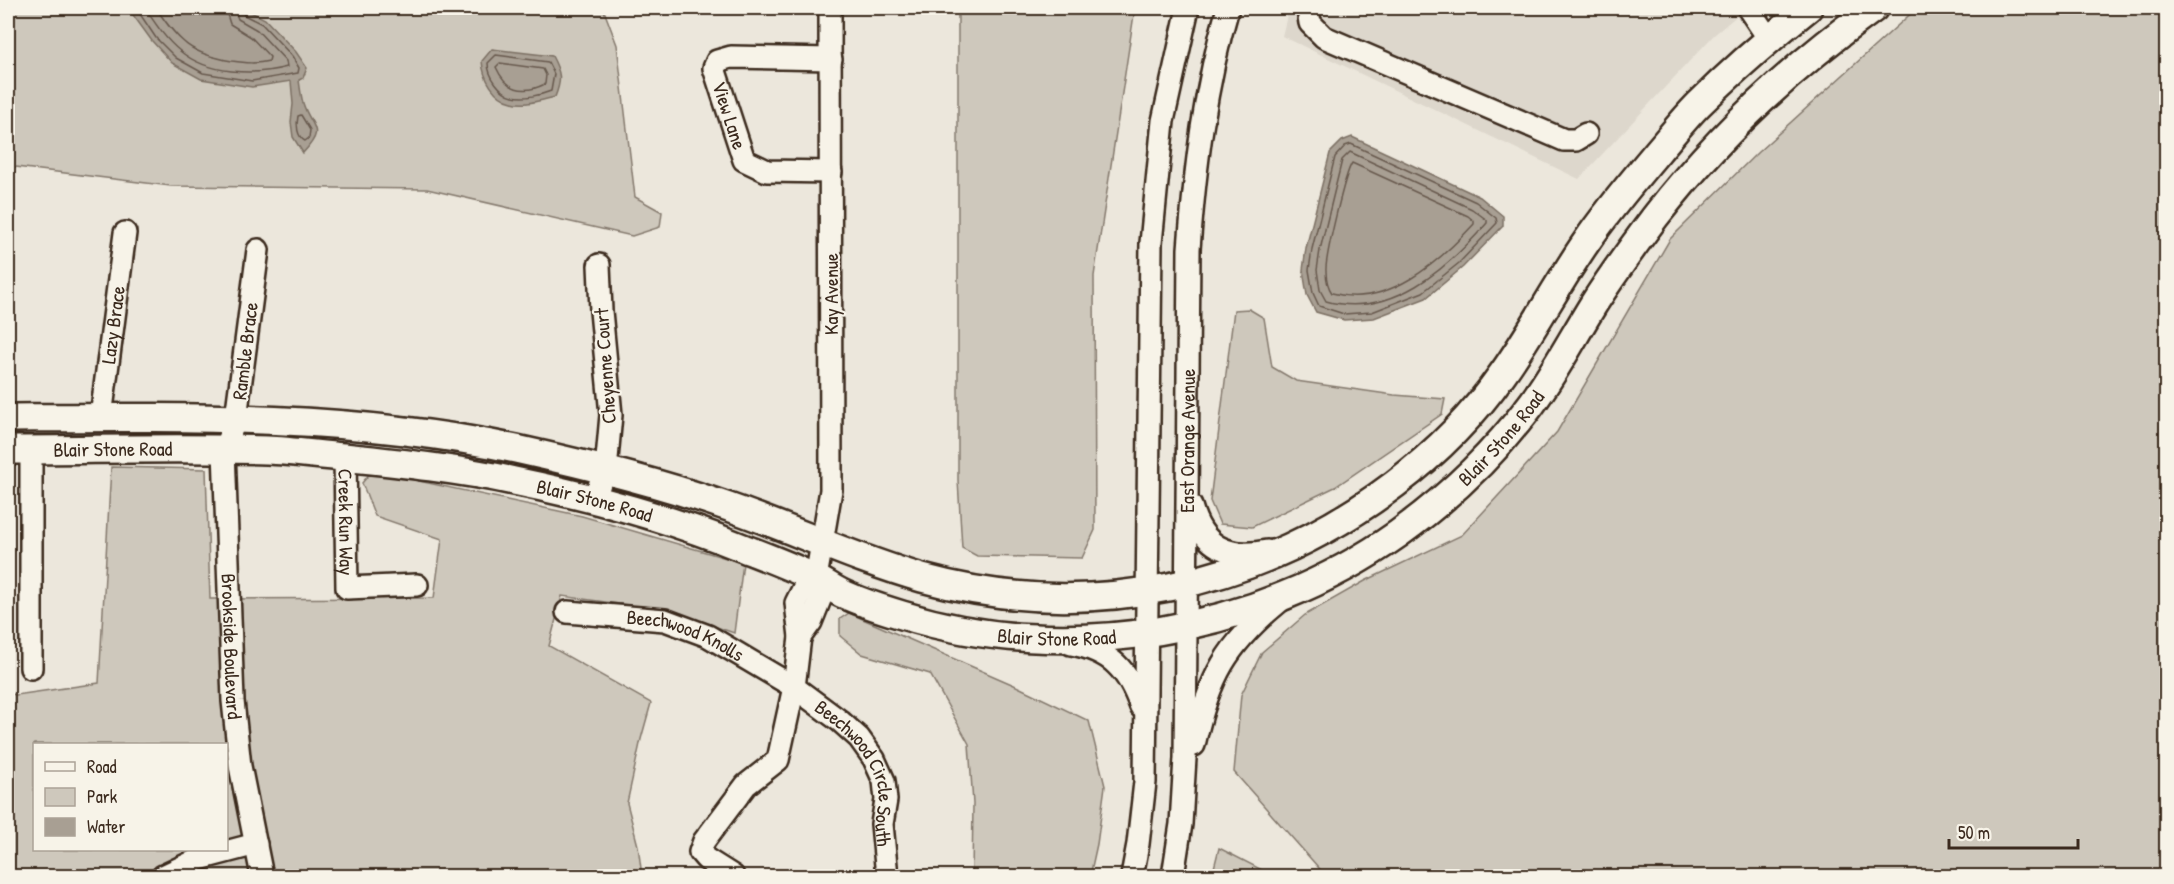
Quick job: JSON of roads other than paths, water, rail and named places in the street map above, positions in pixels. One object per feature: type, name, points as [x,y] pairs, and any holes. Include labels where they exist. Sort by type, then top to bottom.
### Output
[{"type":"main road","name":"Blair Stone Road","points":[[8,418],[236,418],[402,430],[504,447],[605,469],[663,485],[722,504],[822,544],[918,577],[988,592],[1058,598],[1099,597],[1146,592],[1187,583],[1239,568],[1291,547],[1370,502],[1418,466],[1464,422],[1502,375],[1586,242],[1624,191],[1695,107],[1769,39],[1808,8]]},
{"type":"main road","name":"Blair Stone Road","points":[[19,450],[100,448],[272,450],[481,475],[651,515],[816,578],[868,604],[928,623],[990,634],[1041,638],[1092,638],[1186,626],[1221,618],[1289,593],[1346,567],[1398,534],[1448,495],[1512,429],[1549,379],[1597,298],[1656,216],[1733,128],[1796,69],[1874,8]]},
{"type":"main road","points":[[1769,39],[1796,69]]},
{"type":"street","name":"Kay Avenue","points":[[794,687],[800,637],[811,622],[821,597],[816,578],[831,490],[830,8]]},
{"type":"street","name":"East Orange Avenue","points":[[1132,876],[1144,793],[1151,243],[1164,121],[1188,8]]},
{"type":"street","name":"East Orange Avenue","points":[[1173,876],[1184,795],[1189,249],[1200,135],[1228,8]]},
{"type":"street","points":[[1748,8],[1769,39]]},
{"type":"street","points":[[1308,10],[1310,23],[1324,38],[1564,140],[1576,140],[1586,134]]},
{"type":"street","name":"View Lane","points":[[831,59],[731,57],[717,61],[714,68],[744,160],[767,171],[831,172]]},
{"type":"street","name":"Lazy Brace","points":[[101,417],[125,233]]},
{"type":"street","name":"Ramble Brace","points":[[224,450],[236,418],[258,250]]},
{"type":"street","name":"Cheyenne Court","points":[[595,500],[605,469],[610,415],[599,265]]},
{"type":"street","points":[[19,450],[31,668]]},
{"type":"street","name":"Brookside Boulevard","points":[[224,450],[233,701],[240,766],[262,876]]},
{"type":"street","name":"Creek Run Way","points":[[345,458],[347,588],[417,585]]},
{"type":"street","points":[[1188,493],[1194,518],[1202,532],[1212,543],[1225,551],[1260,552],[1291,547]]},
{"type":"street","points":[[1184,795],[1206,698],[1220,665],[1250,627],[1289,593]]},
{"type":"street","name":"Beechwood Knolls","points":[[567,612],[665,620],[708,636],[794,687]]},
{"type":"street","points":[[1041,638],[1079,645],[1106,654],[1123,671],[1138,699],[1145,719]]},
{"type":"street","points":[[733,876],[706,859],[700,852],[704,841],[746,785],[778,760],[794,687]]},
{"type":"street","name":"Beechwood Circle South","points":[[794,687],[859,738],[874,759],[884,781],[886,800],[882,824],[886,876]]},
{"type":"street","points":[[163,876],[199,859],[256,844]]},
{"type":"water","points":[[128,8],[243,8],[265,19],[296,52],[307,68],[303,78],[299,80],[303,103],[316,133],[303,153],[293,137],[291,81],[252,87],[201,79],[172,63],[152,41]]},
{"type":"water","points":[[492,49],[552,56],[560,76],[555,97],[522,103],[512,102],[500,96],[487,80],[483,67],[482,61]]},
{"type":"water","points":[[1352,137],[1480,197],[1503,216],[1503,226],[1463,267],[1426,298],[1374,318],[1344,320],[1316,312],[1307,295],[1303,270],[1306,248],[1330,153],[1342,141]]}]
